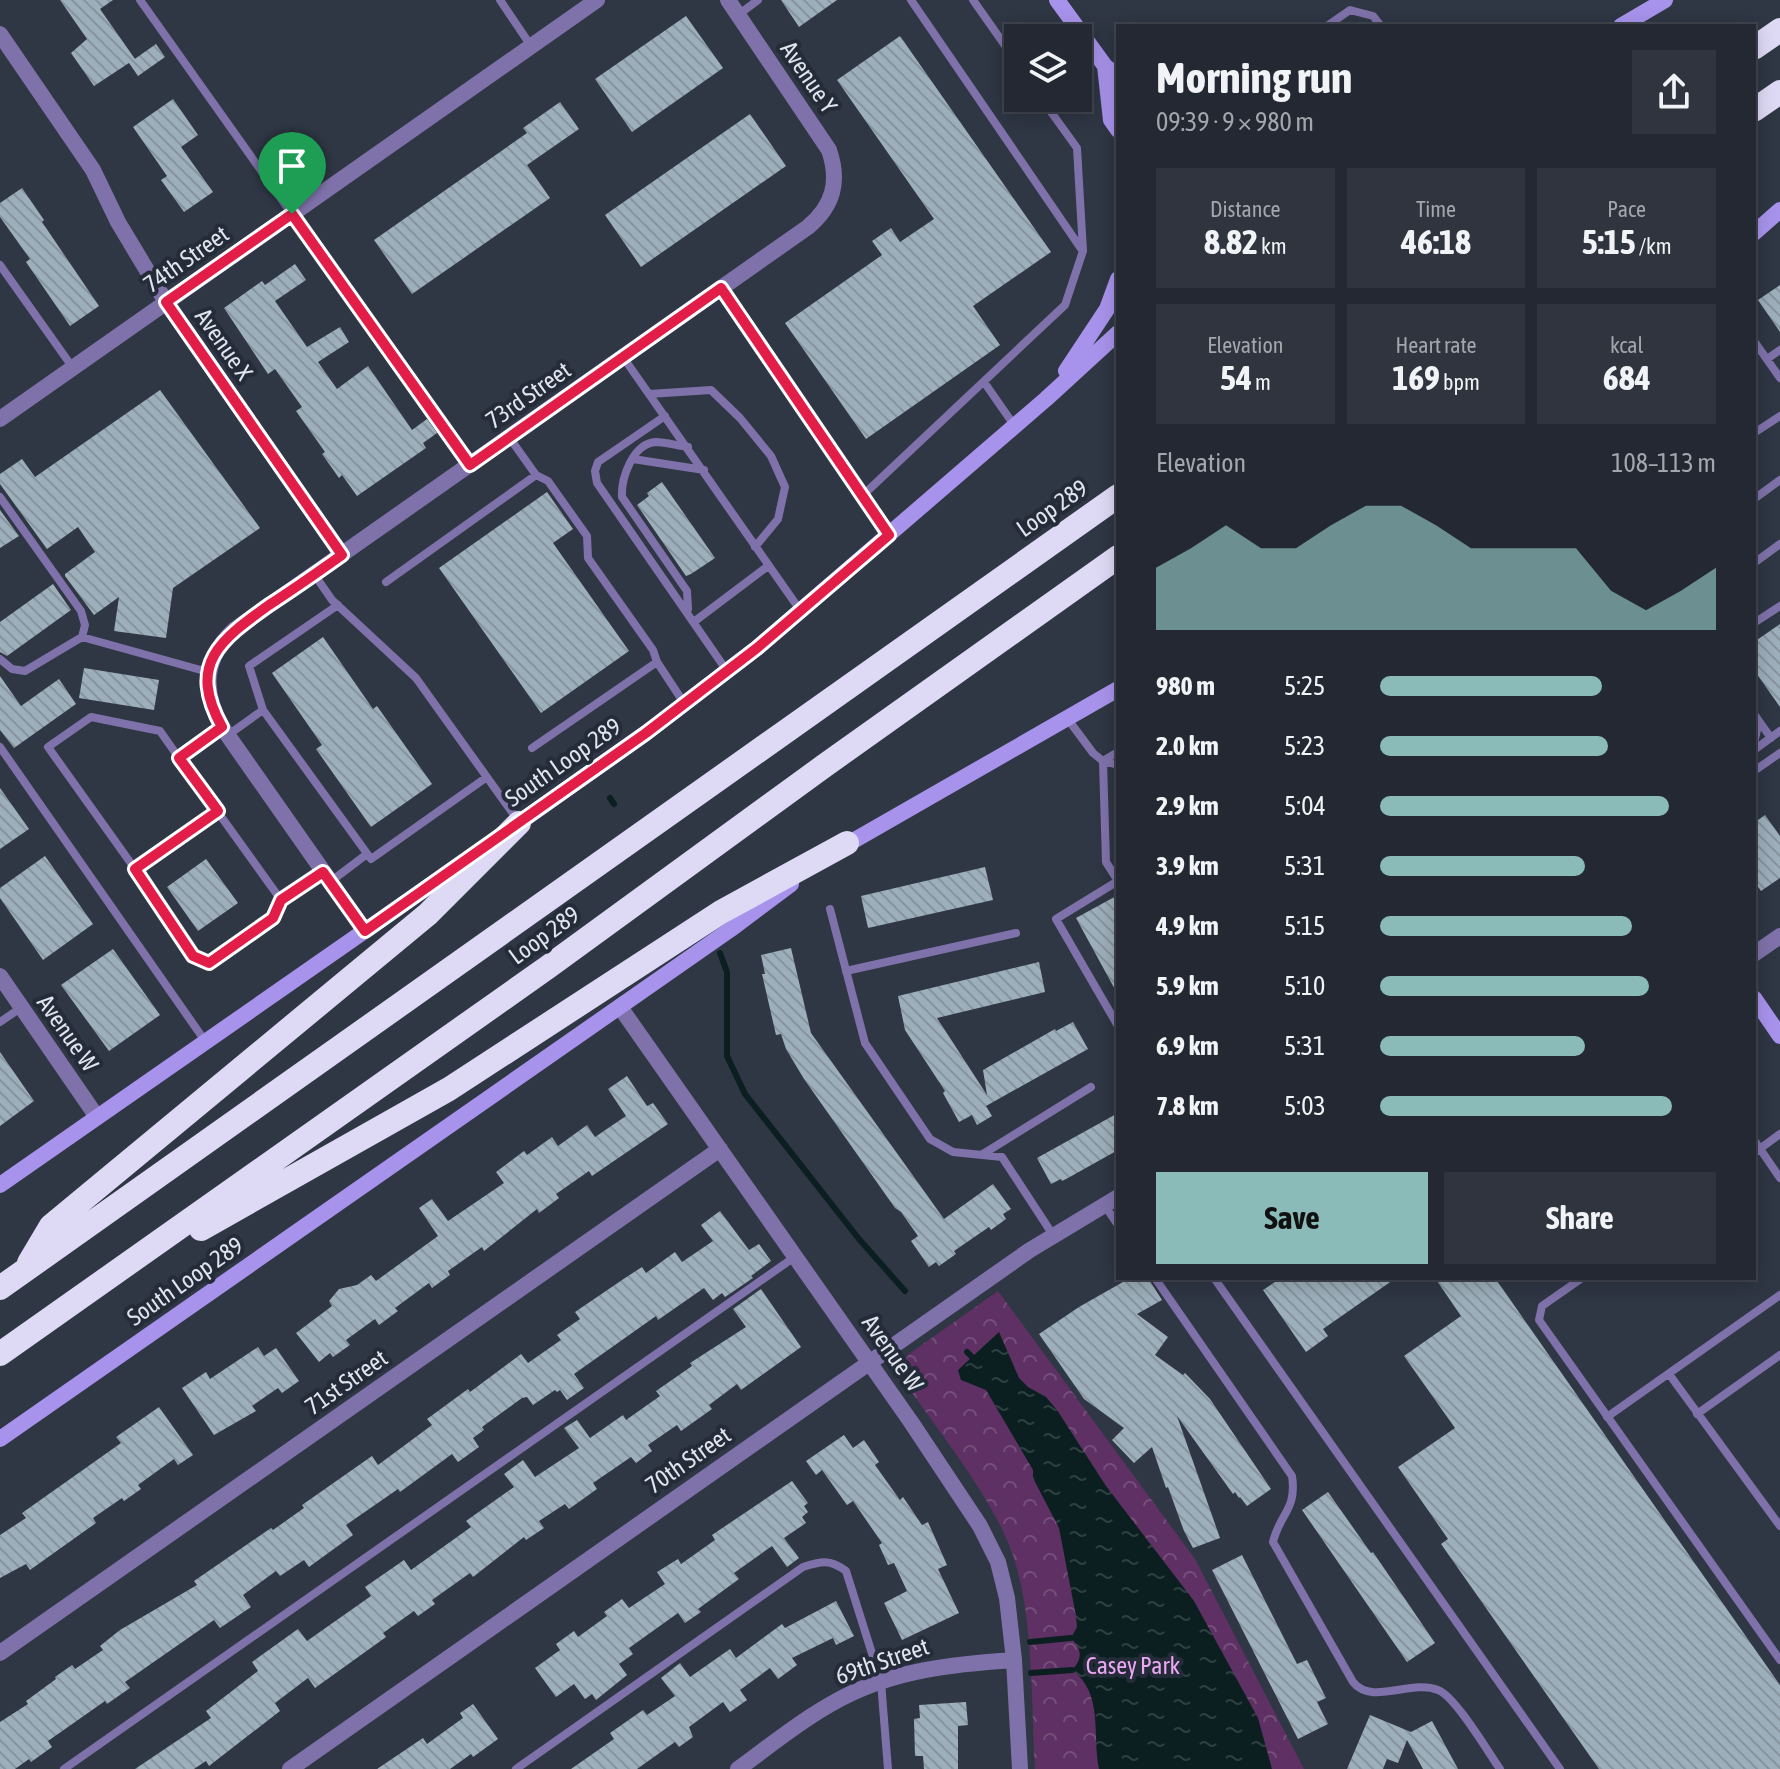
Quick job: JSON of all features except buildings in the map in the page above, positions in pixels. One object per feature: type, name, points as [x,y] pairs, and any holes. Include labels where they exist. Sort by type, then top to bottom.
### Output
[{"type":"highway","points":[[1756,47],[1780,30]]},
{"type":"highway","points":[[1756,109],[1780,92]]},
{"type":"highway","name":"Loop 289","points":[[0,1288],[1116,497]]},
{"type":"highway","name":"Loop 289","points":[[0,1354],[548,967],[1116,558]]},
{"type":"highway","points":[[22,1273],[51,1226],[428,914],[519,823]]},
{"type":"highway","points":[[100,1284],[449,1089],[721,912],[847,843]]},
{"type":"main road","points":[[1057,0],[1111,71],[1115,125]]},
{"type":"main road","points":[[1624,24],[1665,0]]},
{"type":"main road","points":[[1756,231],[1780,210]]},
{"type":"main road","points":[[1046,399],[1107,309],[1116,284]]},
{"type":"main road","name":"South Loop 289","points":[[0,1185],[519,823],[727,671],[1046,399],[1116,334]]},
{"type":"main road","name":"South Loop 289","points":[[0,1439],[731,929],[847,843],[1116,690]]},
{"type":"main road","points":[[1756,1001],[1780,1036]]},
{"type":"street","name":"74th Street","points":[[0,419],[597,0]]},
{"type":"street","name":"Avenue Y","points":[[728,0],[829,150],[835,171],[835,186]]},
{"type":"street","name":"Avenue X","points":[[0,34],[93,170],[118,222],[166,302],[342,555]]},
{"type":"street","name":"73rd Street","points":[[208,672],[216,650],[234,630],[819,218],[827,208],[835,186]]},
{"type":"street","points":[[208,672],[208,695],[225,731],[365,931]]},
{"type":"street","points":[[1756,953],[1780,936]]},
{"type":"street","name":"Avenue W","points":[[0,976],[97,1117]]},
{"type":"street","name":"Avenue W","points":[[620,1007],[869,1361],[980,1526],[998,1562],[1007,1598],[1020,1769]]},
{"type":"street","name":"71st Street","points":[[0,1653],[720,1149]]},
{"type":"street","name":"70th Street","points":[[290,1769],[869,1361],[1053,1235],[1111,1201]]},
{"type":"street","name":"69th Street","points":[[738,1769],[840,1699],[881,1682],[926,1668],[956,1663],[1014,1660]]},
{"type":"lane","points":[[140,0],[470,465]]},
{"type":"lane","points":[[500,0],[531,46]]},
{"type":"lane","points":[[738,15],[758,0]]},
{"type":"lane","points":[[911,0],[1083,251]]},
{"type":"lane","points":[[973,0],[1004,44]]},
{"type":"lane","points":[[1330,24],[1350,10],[1373,16],[1379,24]]},
{"type":"lane","points":[[861,497],[1065,305],[1083,251],[1077,148],[1051,112]]},
{"type":"lane","points":[[0,265],[73,368]]},
{"type":"lane","points":[[721,288],[889,535]]},
{"type":"lane","points":[[1756,344],[1780,378]]},
{"type":"lane","points":[[1767,359],[1780,350]]},
{"type":"lane","points":[[623,357],[800,611]]},
{"type":"lane","points":[[984,382],[1014,425]]},
{"type":"lane","points":[[649,394],[711,390],[740,418],[771,456],[785,487],[778,519],[755,547]]},
{"type":"lane","points":[[665,416],[598,462],[595,471],[597,483],[727,671]]},
{"type":"lane","points":[[1756,432],[1780,416]]},
{"type":"lane","points":[[509,437],[536,475],[548,481],[587,536],[588,558],[653,650],[657,662],[685,703]]},
{"type":"lane","points":[[688,447],[656,442],[648,444],[633,459],[624,475],[622,497],[687,591],[688,612]]},
{"type":"lane","points":[[633,459],[704,470]]},
{"type":"lane","points":[[386,582],[536,475]]},
{"type":"lane","points":[[1756,498],[1780,480]]},
{"type":"lane","points":[[0,497],[81,611],[85,625],[82,637],[25,671],[12,669],[0,659]]},
{"type":"lane","points":[[1756,562],[1780,544]]},
{"type":"lane","points":[[695,621],[768,566]]},
{"type":"lane","points":[[314,574],[338,605],[416,678],[519,823]]},
{"type":"lane","points":[[338,605],[249,666],[263,710],[371,859],[487,777]]},
{"type":"lane","points":[[1756,622],[1780,606]]},
{"type":"lane","points":[[82,637],[208,672]]},
{"type":"lane","points":[[532,748],[657,662]]},
{"type":"lane","points":[[179,758],[263,710]]},
{"type":"lane","points":[[281,900],[160,731],[91,717],[48,747],[193,956],[209,963],[273,918],[281,900],[367,854]]},
{"type":"lane","points":[[1756,717],[1771,738]]},
{"type":"lane","points":[[1067,718],[1093,753],[1103,761],[1116,764]]},
{"type":"lane","points":[[1756,749],[1780,731]]},
{"type":"lane","points":[[0,747],[205,1042]]},
{"type":"lane","points":[[1103,761],[1116,753]]},
{"type":"lane","points":[[1756,770],[1780,753]]},
{"type":"lane","points":[[1103,761],[1106,862],[1116,878]]},
{"type":"lane","points":[[135,869],[218,811]]},
{"type":"lane","points":[[1116,882],[1056,919],[1116,1023]]},
{"type":"lane","points":[[830,909],[865,1043],[930,1139],[953,1152],[1002,1157],[1053,1235]]},
{"type":"lane","points":[[846,971],[1016,933]]},
{"type":"lane","points":[[0,1022],[22,1007]]},
{"type":"lane","points":[[982,1155],[1091,1087]]},
{"type":"lane","points":[[1780,1134],[1757,1151],[1780,1178]]},
{"type":"lane","points":[[64,1769],[796,1256]]},
{"type":"lane","points":[[1156,1280],[1292,1476],[1295,1492],[1293,1503],[1276,1528],[1273,1542],[1353,1682],[1359,1690],[1368,1693],[1415,1686],[1438,1689],[1450,1698],[1500,1769]]},
{"type":"lane","points":[[1215,1280],[1560,1769]]},
{"type":"lane","points":[[1579,1280],[1542,1306],[1539,1320],[1780,1660]]},
{"type":"lane","points":[[1607,1417],[1780,1295]]},
{"type":"lane","points":[[1697,1414],[1780,1355]]},
{"type":"lane","points":[[1669,1374],[1780,1526]]},
{"type":"lane","points":[[516,1769],[803,1567],[820,1561],[834,1562],[846,1571],[881,1682],[888,1769]]},
{"type":"green space","name":"Casey Park","points":[[998,1291],[1195,1559],[1304,1769],[1035,1769],[1028,1628],[1011,1550],[978,1486],[906,1384],[902,1372],[909,1354]]},
{"type":"water","points":[[999,1332],[1019,1378],[1046,1397],[1057,1410],[1106,1486],[1194,1601],[1258,1718],[1272,1769],[1099,1769],[1093,1703],[1082,1680],[1072,1670],[1080,1654],[1071,1638],[1077,1627],[1076,1616],[1059,1528],[1033,1478],[1033,1470],[986,1390],[961,1380],[958,1370]]},
{"type":"waterway","points":[[610,798],[614,804]]},
{"type":"waterway","points":[[720,953],[727,972],[727,1056],[745,1094],[859,1239],[905,1291]]},
{"type":"waterway","points":[[967,1352],[972,1357]]},
{"type":"waterway","points":[[1030,1642],[1071,1638]]},
{"type":"waterway","points":[[1031,1673],[1072,1670]]},
{"type":"route","points":[[292,214],[470,465],[721,288],[889,535],[757,648],[646,733],[365,931],[323,872],[281,900],[273,918],[209,963],[193,956],[135,869],[218,811],[179,758],[222,727],[211,706],[207,683],[216,650],[234,630],[342,555],[166,302],[292,214]]}]
